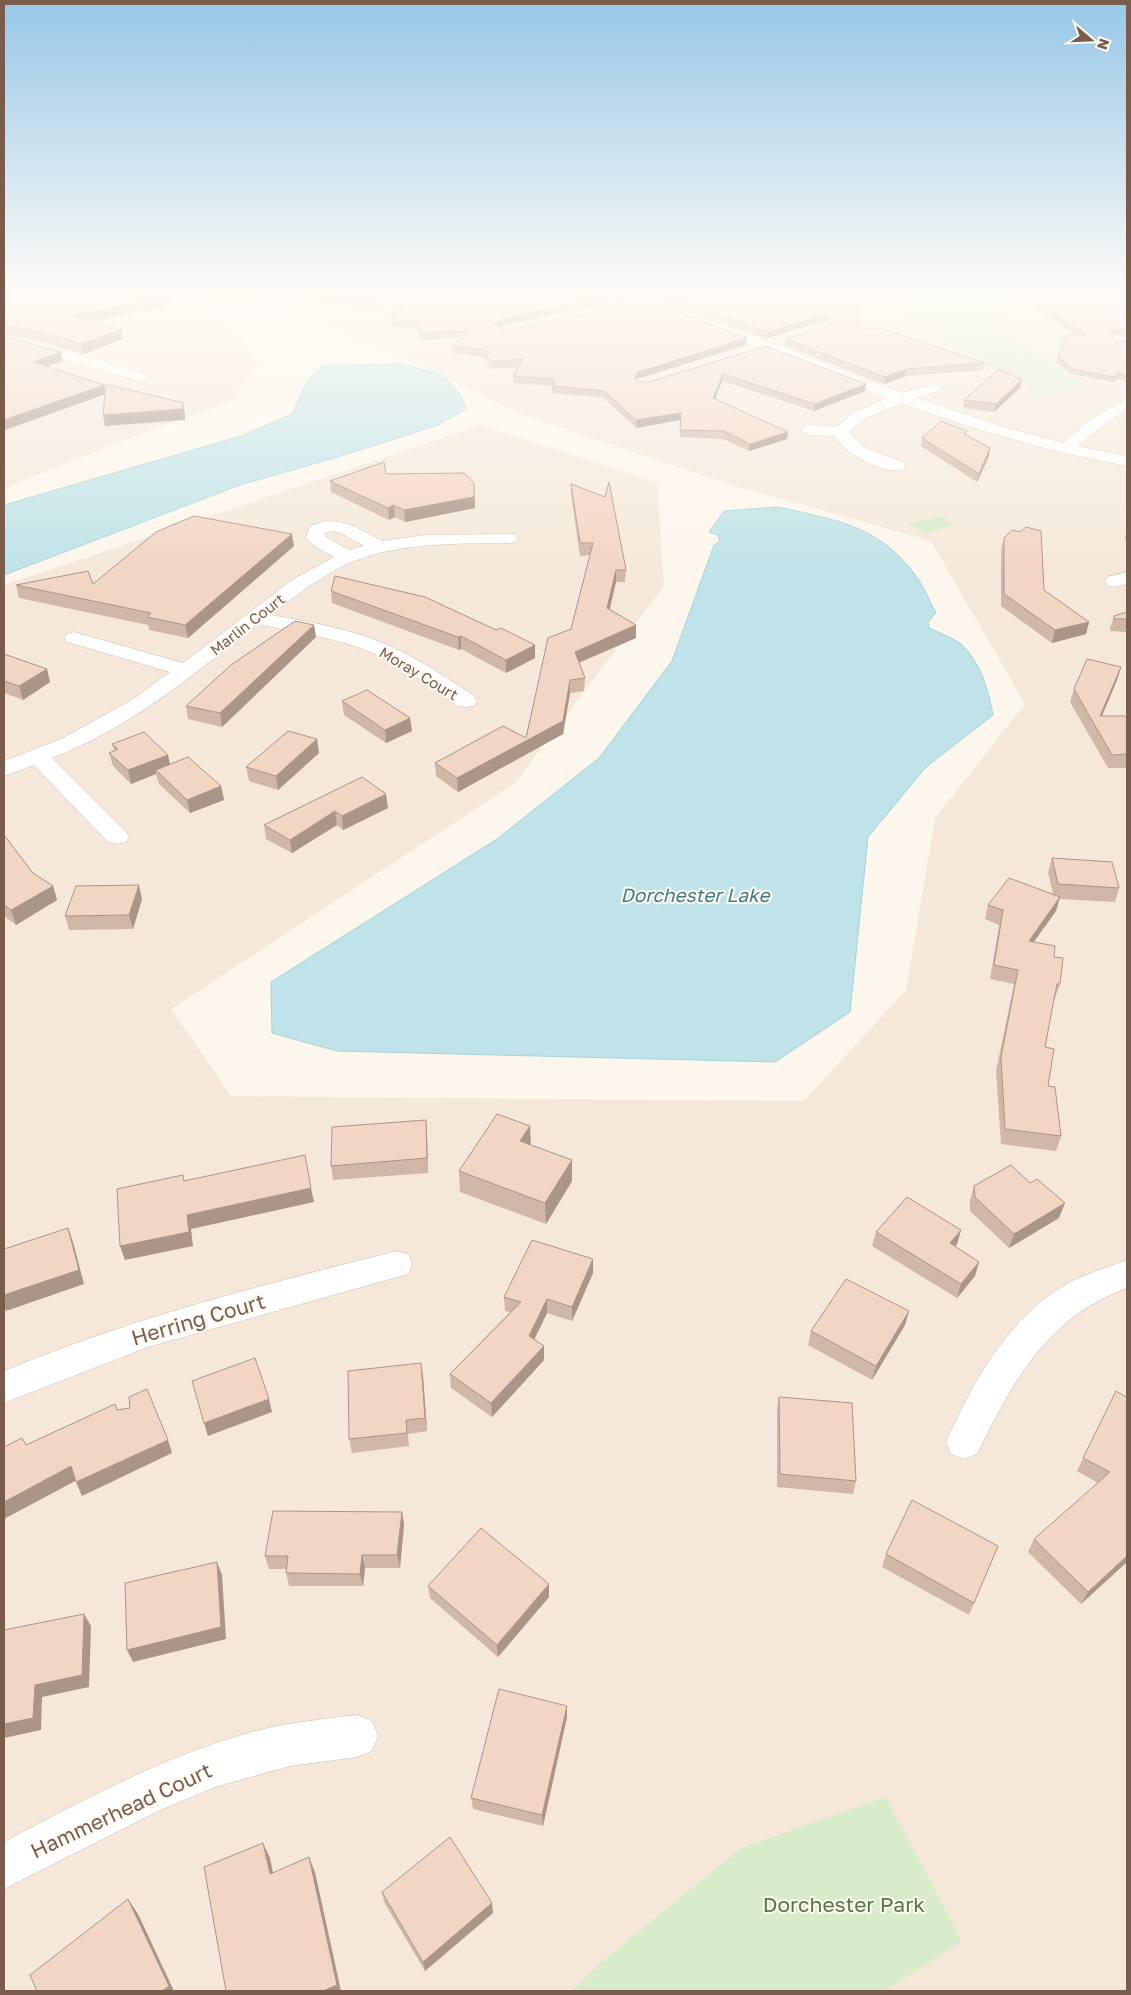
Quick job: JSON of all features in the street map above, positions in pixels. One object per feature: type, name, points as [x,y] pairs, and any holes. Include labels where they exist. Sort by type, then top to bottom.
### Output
[{"type":"street","points":[[873,386],[986,428],[1065,449],[1127,461]]},
{"type":"street","points":[[841,432],[854,418],[933,388]]},
{"type":"street","points":[[1065,449],[1097,422],[1127,404]]},
{"type":"street","points":[[808,430],[841,432]]},
{"type":"street","points":[[841,432],[847,442],[864,454],[897,466]]},
{"type":"street","points":[[346,556],[319,541],[315,537],[316,530],[337,525],[349,529],[377,546]]},
{"type":"street","name":"Marlin Court","points":[[4,769],[38,757],[103,727],[140,705],[318,571],[346,556],[377,546],[416,541],[509,538]]},
{"type":"street","name":"Moray Court","points":[[256,618],[322,632],[378,648],[424,673],[466,701]]},
{"type":"street","points":[[74,638],[186,670]]},
{"type":"street","points":[[38,757],[117,837]]},
{"type":"street","name":"Herring Court","points":[[4,1387],[90,1352],[194,1318],[396,1264]]},
{"type":"street","points":[[964,1442],[994,1385],[1013,1354],[1037,1325],[1058,1307],[1083,1293],[1127,1274]]},
{"type":"street","name":"Hammerhead Court","points":[[4,1866],[110,1810],[217,1765],[290,1745],[357,1736]]},
{"type":"shaded area","points":[[4,386],[243,386],[233,401],[137,435],[4,488]]},
{"type":"shaded area","points":[[465,386],[1127,386],[1127,1991],[4,1991],[4,585],[482,425],[657,483],[664,586],[515,783],[171,1009],[231,1096],[804,1101],[906,990],[935,818],[1025,704],[931,541],[729,484],[509,410]]},
{"type":"green space","points":[[1026,386],[1080,386],[1043,396]]},
{"type":"green space","points":[[942,516],[954,525],[925,534],[908,524]]},
{"type":"green space","name":"Dorchester Park","points":[[886,1797],[962,1941],[885,1991],[571,1991],[605,1959],[741,1848]]},
{"type":"water","points":[[304,386],[453,386],[462,397],[466,409],[438,425],[341,456],[240,485],[4,575],[4,505],[241,436],[292,414]]},
{"type":"water","name":"Dorchester Lake","points":[[778,507],[853,526],[869,534],[899,556],[920,582],[936,613],[928,622],[929,628],[961,644],[974,659],[983,677],[993,715],[926,767],[868,837],[850,1012],[775,1062],[337,1051],[272,1033],[271,982],[497,839],[599,758],[672,661],[714,545],[720,541],[718,535],[709,532],[724,511]]},
{"type":"building","points":[[4,386],[101,386],[4,420]]},
{"type":"building","points":[[106,386],[115,386],[183,403],[183,409],[103,415]]},
{"type":"building","points":[[553,386],[718,386],[713,398],[788,432],[750,444],[724,431],[680,430],[681,413],[636,420],[604,391]]},
{"type":"building","points":[[760,386],[861,386],[815,404]]},
{"type":"building","points":[[980,386],[1015,386],[996,404],[964,400]]},
{"type":"building","points":[[941,421],[967,431],[964,434],[990,448],[979,474],[922,438]]},
{"type":"building","points":[[384,462],[386,474],[464,473],[474,483],[474,497],[404,510],[394,505],[388,508],[330,481]]},
{"type":"building","points":[[609,482],[626,570],[616,570],[607,608],[636,625],[575,652],[585,678],[570,680],[563,721],[457,778],[435,763],[503,726],[526,738],[548,638],[571,629],[593,543],[580,543],[571,484],[605,497]]},
{"type":"building","points":[[194,516],[292,534],[185,625],[147,617],[151,613],[16,585],[88,571],[93,584],[156,532]]},
{"type":"building","points":[[1026,527],[1041,531],[1044,590],[1089,622],[1055,630],[1004,594],[1004,538],[1012,530],[1020,532]]},
{"type":"building","points":[[335,576],[425,597],[496,630],[501,628],[535,645],[506,660],[461,636],[458,637],[331,591]]},
{"type":"building","points":[[1127,612],[1127,619],[1114,619],[1114,616]]},
{"type":"building","points":[[295,621],[314,625],[220,713],[186,706],[231,665]]},
{"type":"building","points":[[4,654],[47,669],[19,686],[4,681]]},
{"type":"building","points":[[1087,659],[1121,667],[1100,716],[1125,716],[1127,719],[1127,754],[1112,755],[1074,689]]},
{"type":"building","points":[[367,690],[410,718],[385,730],[342,701]]},
{"type":"building","points":[[288,731],[317,739],[276,776],[246,767]]},
{"type":"building","points":[[144,732],[168,755],[128,770],[109,753],[118,749],[112,744]]},
{"type":"building","points":[[188,757],[221,786],[187,800],[156,770]]},
{"type":"building","points":[[362,777],[386,794],[342,816],[335,811],[290,840],[264,825]]},
{"type":"building","points":[[4,835],[33,873],[53,886],[11,910],[4,905]]},
{"type":"building","points":[[1052,858],[1112,862],[1119,888],[1058,884]]},
{"type":"building","points":[[1009,878],[1060,897],[1029,941],[1055,946],[1054,957],[1063,958],[1060,984],[1057,984],[1045,1047],[1054,1049],[1048,1086],[1055,1087],[1061,1136],[1005,1129],[1001,1057],[1018,970],[994,965],[1003,910],[988,905]]},
{"type":"building","points":[[139,885],[129,915],[65,916],[76,886]]},
{"type":"building","points":[[497,1114],[530,1126],[520,1141],[572,1160],[545,1203],[459,1171]]},
{"type":"building","points":[[426,1120],[427,1158],[331,1166],[332,1127]]},
{"type":"building","points":[[305,1155],[311,1188],[187,1215],[189,1232],[120,1246],[117,1189],[183,1175],[184,1181]]},
{"type":"building","points":[[1011,1165],[1030,1183],[1037,1179],[1065,1203],[1014,1234],[975,1197],[974,1186]]},
{"type":"building","points":[[907,1197],[961,1230],[950,1243],[979,1262],[961,1284],[876,1232]]},
{"type":"building","points":[[68,1228],[79,1270],[4,1295],[4,1249]]},
{"type":"building","points":[[532,1240],[593,1259],[572,1307],[547,1299],[529,1336],[544,1346],[491,1403],[450,1374],[521,1302],[504,1297]]},
{"type":"building","points":[[846,1279],[909,1311],[876,1366],[811,1331]]},
{"type":"building","points":[[255,1358],[269,1399],[204,1423],[192,1381]]},
{"type":"building","points":[[421,1363],[425,1418],[406,1420],[407,1433],[349,1439],[348,1371]]},
{"type":"building","points":[[147,1389],[168,1440],[76,1482],[71,1466],[4,1502],[4,1447],[22,1438],[26,1445],[115,1404],[117,1410],[130,1408],[129,1397]]},
{"type":"building","points":[[1116,1391],[1126,1397],[1127,1395],[1127,1556],[1088,1592],[1034,1539],[1110,1472],[1083,1458]]},
{"type":"building","points":[[779,1397],[852,1403],[856,1481],[780,1474]]},
{"type":"building","points":[[912,1500],[998,1546],[974,1603],[886,1554]]},
{"type":"building","points":[[273,1511],[402,1512],[397,1555],[362,1555],[360,1574],[286,1573],[288,1556],[265,1556]]},
{"type":"building","points":[[481,1528],[549,1584],[497,1645],[428,1586]]},
{"type":"building","points":[[217,1562],[221,1627],[127,1650],[125,1583]]},
{"type":"building","points":[[84,1614],[82,1675],[35,1685],[33,1718],[4,1724],[4,1630]]},
{"type":"building","points":[[499,1689],[567,1706],[542,1815],[471,1798]]},
{"type":"building","points":[[450,1837],[492,1903],[423,1962],[382,1892]]},
{"type":"building","points":[[263,1843],[270,1874],[309,1857],[337,1985],[323,1991],[226,1991],[204,1867]]},
{"type":"building","points":[[128,1899],[169,1986],[162,1991],[37,1991],[30,1975]]}]
